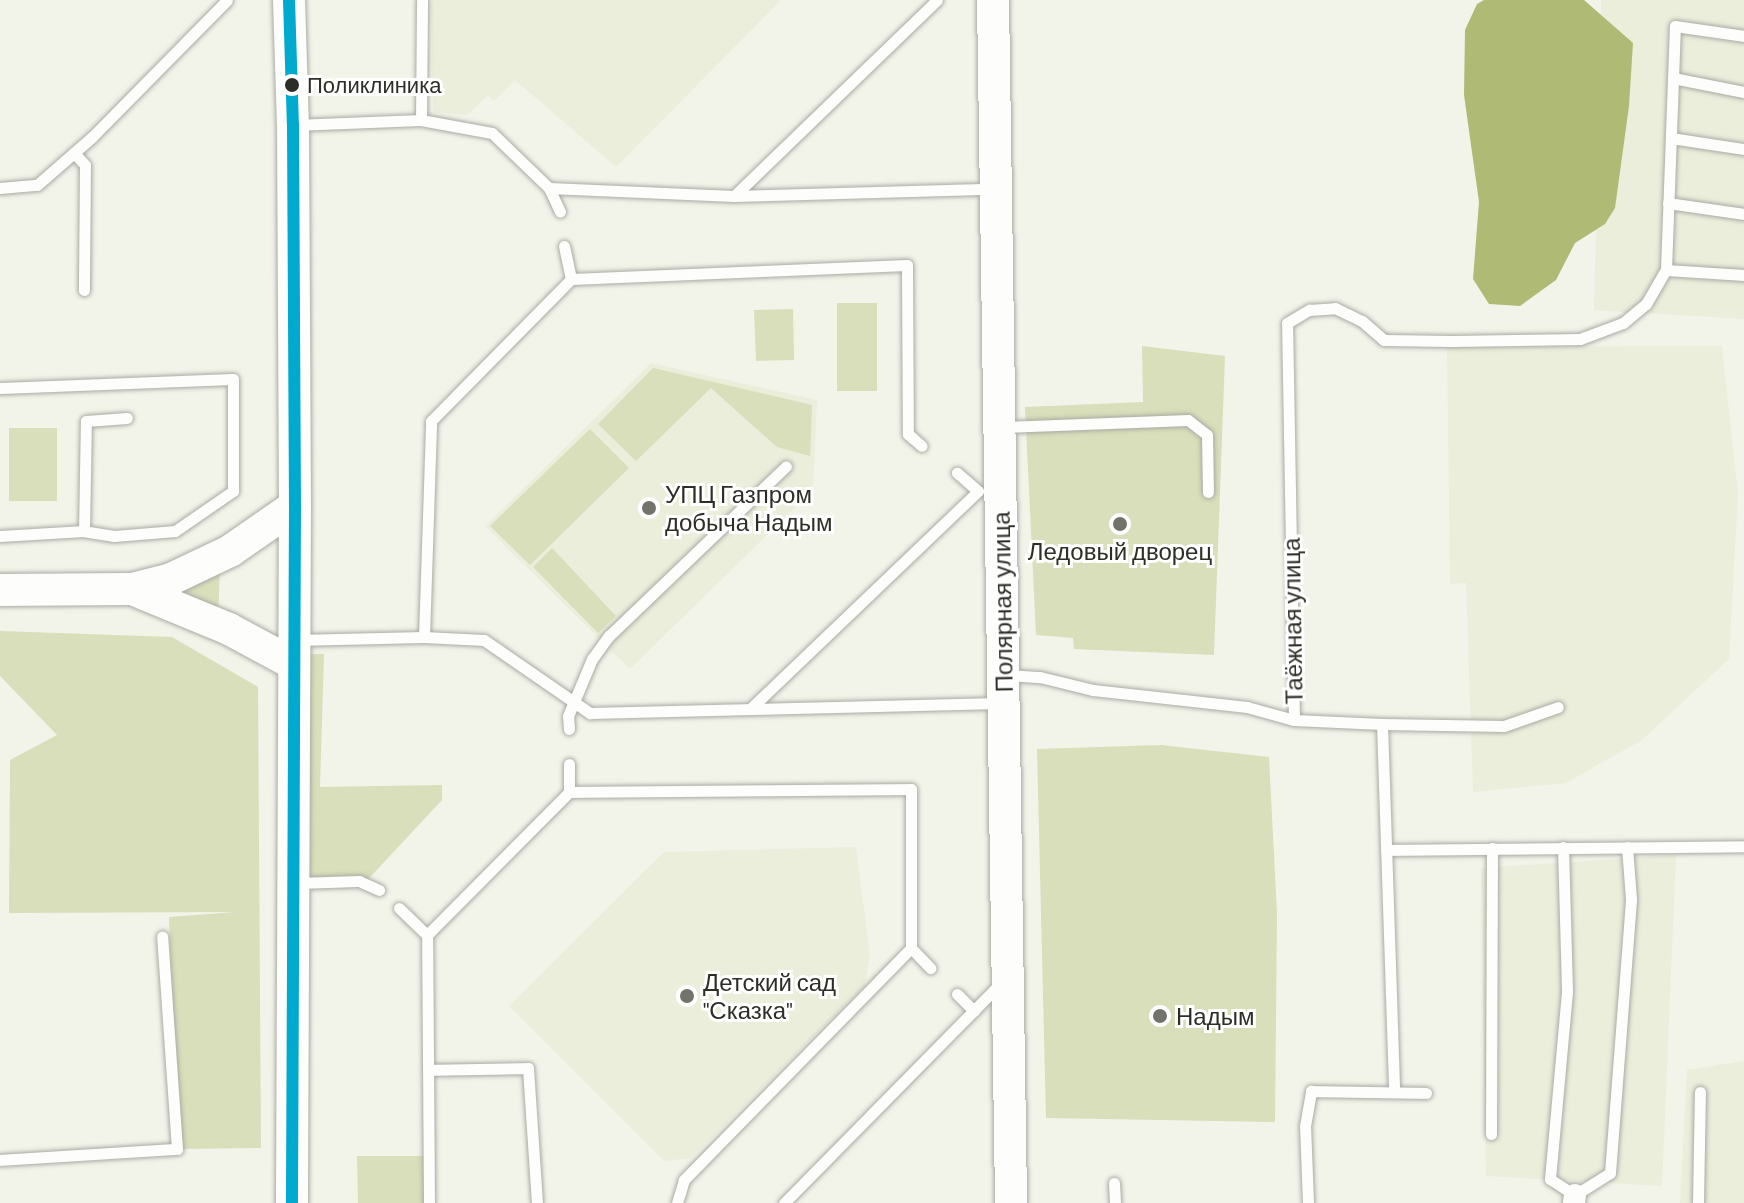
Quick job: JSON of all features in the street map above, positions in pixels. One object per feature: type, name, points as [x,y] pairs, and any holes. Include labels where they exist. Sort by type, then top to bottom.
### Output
[{"type":"street","points":[[289,0],[293,125],[295,506],[292,1203]]},
{"type":"street","name":"Полярная улица","points":[[993,0],[999,427],[989,490],[1003,689],[1011,1203]]},
{"type":"street","points":[[0,590],[132,589],[169,580],[202,566],[295,506]]},
{"type":"street","points":[[132,589],[294,652]]},
{"type":"lane","points":[[0,188],[37,185],[74,153],[227,0]]},
{"type":"lane","points":[[421,120],[422,0]]},
{"type":"lane","points":[[734,196],[937,0]]},
{"type":"lane","points":[[1744,36],[1675,26],[1666,270],[1744,275]]},
{"type":"lane","points":[[1673,78],[1744,92]]},
{"type":"lane","points":[[293,125],[421,120],[492,133],[549,188],[560,212]]},
{"type":"lane","points":[[1671,138],[1744,149]]},
{"type":"lane","points":[[74,153],[85,165],[84,290]]},
{"type":"lane","points":[[549,188],[734,196],[996,189]]},
{"type":"lane","points":[[1668,203],[1744,214]]},
{"type":"lane","points":[[564,246],[571,279]]},
{"type":"lane","points":[[424,637],[431,421],[571,279],[907,265],[908,434],[922,446]]},
{"type":"lane","name":"Таёжная улица","points":[[294,652],[424,637],[484,640],[590,713],[750,709],[1003,689],[1040,677],[1093,690],[1247,707],[1294,720],[1287,323],[1309,310],[1335,308],[1362,321],[1384,340],[1580,339],[1623,323],[1646,304],[1666,270]]},
{"type":"lane","points":[[0,388],[233,379],[233,491],[175,531],[114,536],[84,531],[0,536]]},
{"type":"lane","points":[[84,531],[86,421],[127,418]]},
{"type":"lane","points":[[999,427],[1188,420],[1207,435],[1208,492]]},
{"type":"lane","points":[[569,729],[568,716],[592,659],[609,636],[786,466]]},
{"type":"lane","points":[[750,709],[989,490],[957,473]]},
{"type":"lane","points":[[1294,720],[1504,726],[1558,707]]},
{"type":"lane","points":[[1382,724],[1394,1092]]},
{"type":"lane","points":[[569,764],[569,792]]},
{"type":"lane","points":[[429,1203],[427,935],[569,792],[911,789],[911,948],[930,968]]},
{"type":"lane","points":[[1386,850],[1744,846]]},
{"type":"lane","points":[[1563,847],[1567,992],[1550,1179],[1574,1199],[1610,1173],[1631,899],[1627,847]]},
{"type":"lane","points":[[1491,1134],[1492,848]]},
{"type":"lane","points":[[293,883],[359,881],[379,890]]},
{"type":"lane","points":[[399,908],[427,935]]},
{"type":"lane","points":[[0,1160],[177,1149],[162,937]]},
{"type":"lane","points":[[677,1203],[684,1180],[911,948]]},
{"type":"lane","points":[[784,1203],[1008,977]]},
{"type":"lane","points":[[957,994],[974,1011]]},
{"type":"lane","points":[[428,1070],[528,1068],[537,1203]]},
{"type":"lane","points":[[1308,1203],[1305,1126],[1311,1091],[1426,1093]]},
{"type":"lane","points":[[1698,1203],[1700,1092]]},
{"type":"lane","points":[[1114,1183],[1115,1203]]},
{"type":"shaded area","points":[[431,0],[781,0],[616,167],[515,80],[494,101],[488,95],[467,115],[433,112]]},
{"type":"shaded area","points":[[1484,0],[1584,0],[1633,43],[1629,106],[1615,208],[1605,224],[1575,243],[1556,280],[1520,306],[1489,304],[1473,279],[1479,202],[1464,95],[1465,30],[1477,4]]},
{"type":"shaded area","points":[[1601,0],[1744,0],[1744,319],[1594,310]]},
{"type":"shaded area","points":[[837,303],[877,303],[877,391],[837,391]]},
{"type":"shaded area","points":[[793,309],[794,360],[756,361],[754,310]]},
{"type":"shaded area","points":[[1142,346],[1225,356],[1214,655],[1074,649],[1073,638],[1036,635],[1025,407],[1143,402]]},
{"type":"shaded area","points":[[1722,346],[1738,494],[1729,659],[1642,740],[1566,783],[1473,792],[1466,583],[1450,584],[1447,347]]},
{"type":"shaded area","name":"УПЦ Газпром добыча Надым","points":[[651,363],[817,400],[813,490],[630,669],[485,526]]},
{"type":"shaded area","points":[[653,368],[812,405],[810,456],[777,447],[711,388],[636,461],[598,424]]},
{"type":"shaded area","points":[[9,428],[57,428],[57,501],[9,501]]},
{"type":"shaded area","points":[[590,429],[629,468],[530,565],[490,526]]},
{"type":"shaded area","points":[[552,548],[616,616],[598,633],[533,567]]},
{"type":"shaded area","points":[[220,568],[218,622],[166,597]]},
{"type":"shaded area","points":[[0,631],[172,637],[258,687],[261,1148],[177,1149],[169,917],[235,912],[9,913],[10,760],[57,735],[0,676]]},
{"type":"shaded area","points":[[309,654],[324,654],[320,787],[442,785],[442,800],[360,888],[299,888]]},
{"type":"shaded area","name":"Надым","points":[[1161,745],[1269,757],[1277,914],[1275,1122],[1046,1118],[1037,749]]},
{"type":"shaded area","name":"Детский сад \"Сказка\"","points":[[856,847],[870,955],[865,985],[691,1158],[664,1161],[509,1006],[664,852]]},
{"type":"shaded area","points":[[1676,855],[1662,1186],[1486,1176],[1481,868]]},
{"type":"shaded area","points":[[1744,1061],[1744,1203],[1680,1203],[1687,1070]]},
{"type":"shaded area","points":[[357,1156],[425,1156],[426,1203],[358,1203]]},
{"type":"transit line","points":[[289,0],[293,125],[295,506],[292,1203]]},
{"type":"place","name":"Поликлиника","points":[[292,85]]},
{"type":"place","name":"УПЦ Газпром добыча Надым","points":[[649,508]]},
{"type":"place","name":"Ледовый дворец","points":[[1120,524]]},
{"type":"place","name":"Детский сад \"Сказка\"","points":[[687,996]]},
{"type":"place","name":"Надым","points":[[1160,1016]]}]
